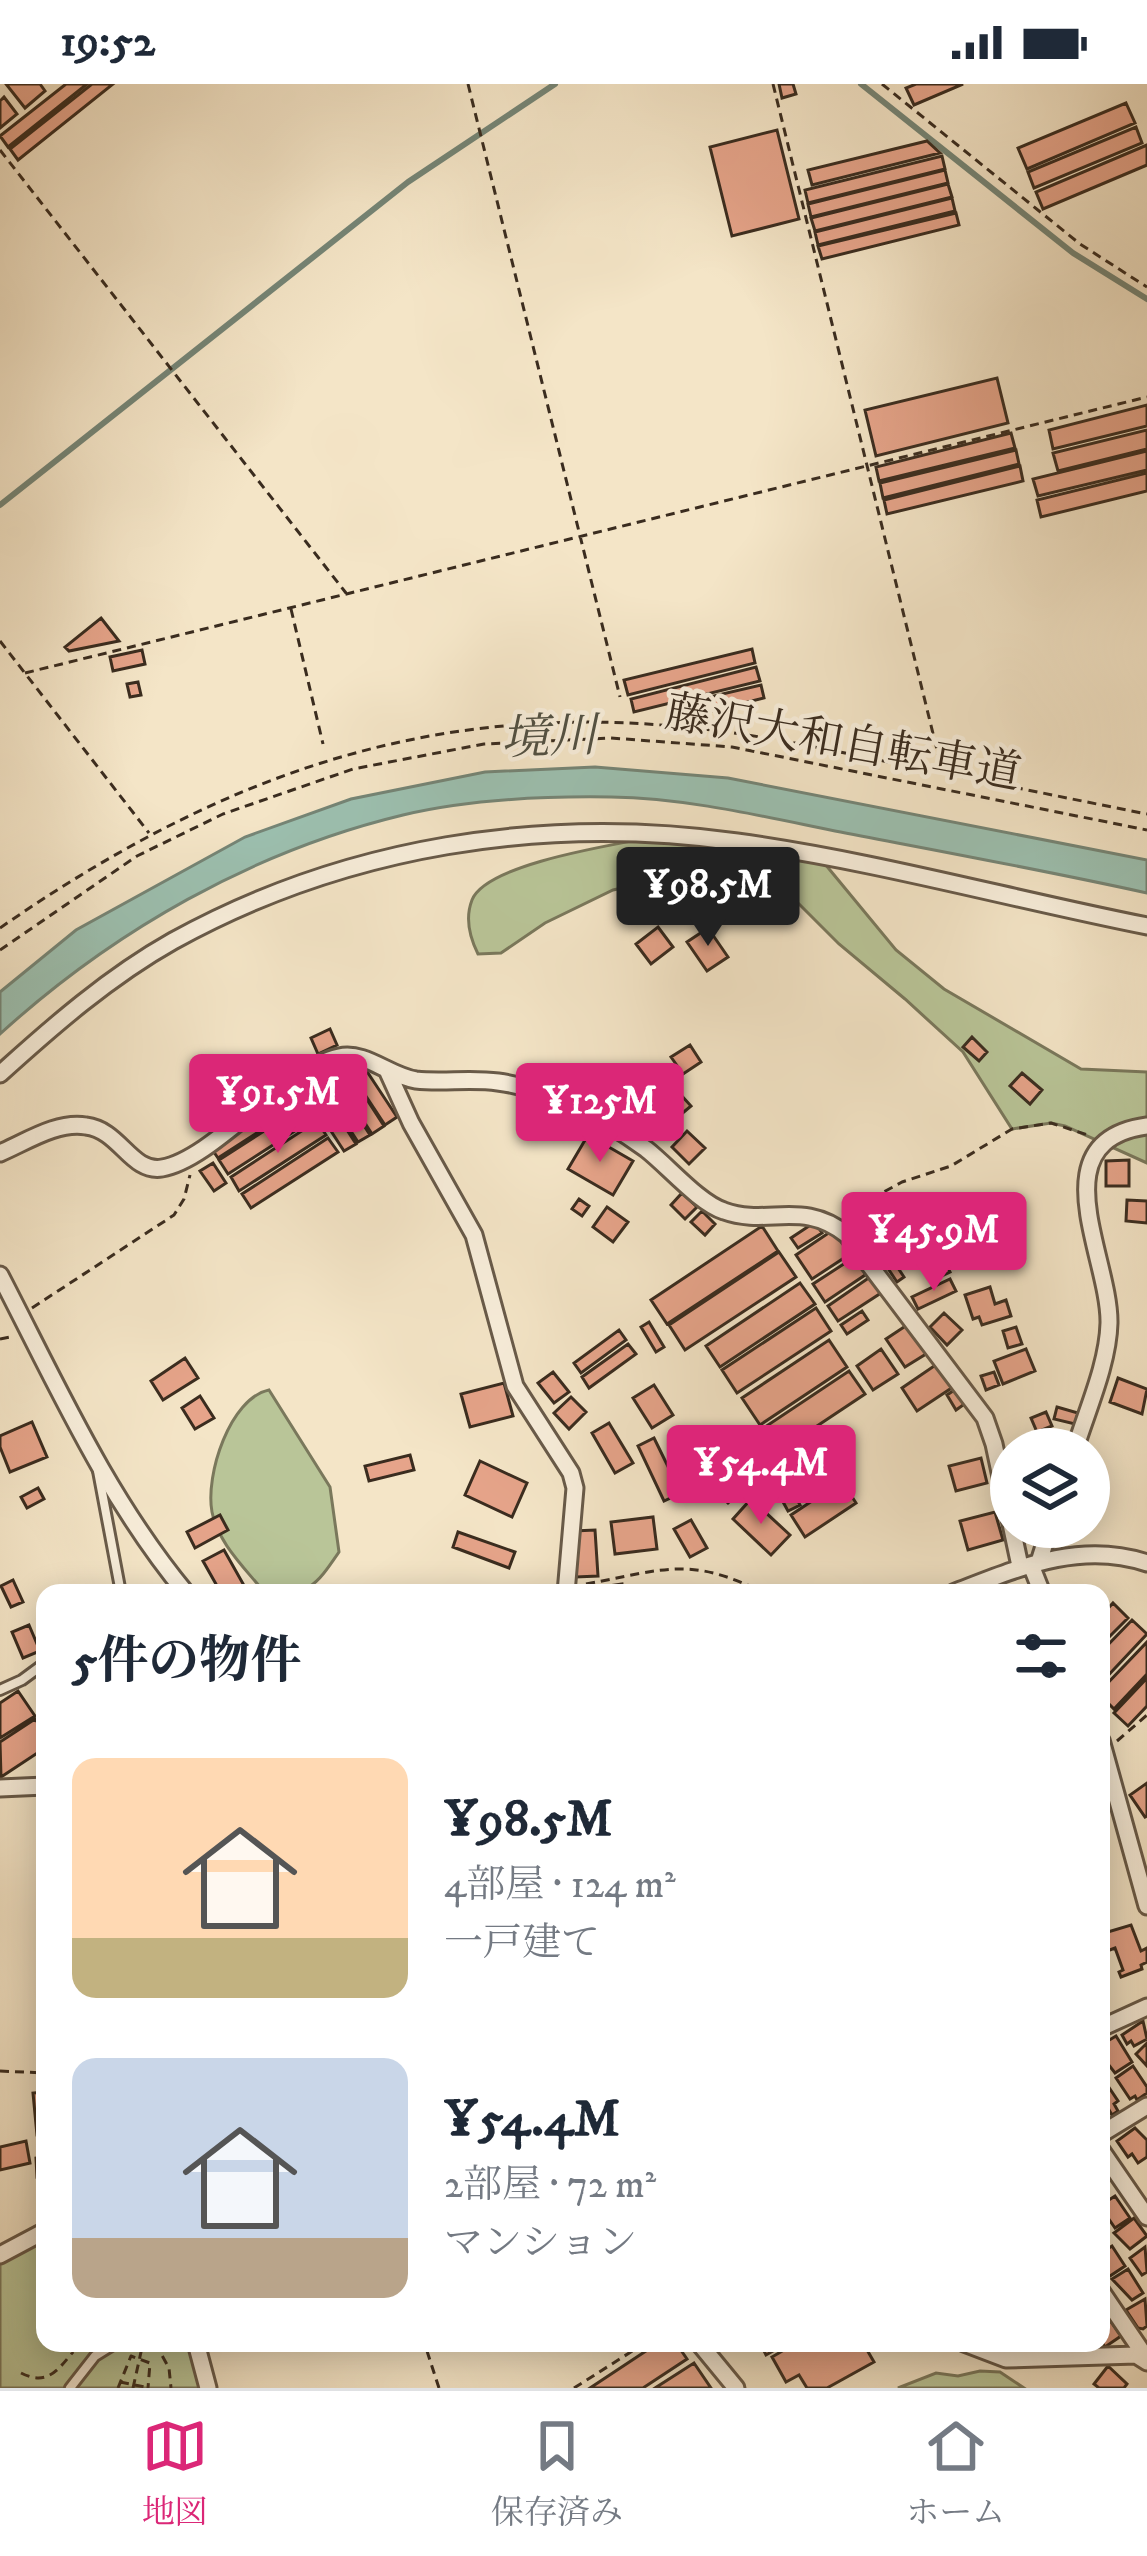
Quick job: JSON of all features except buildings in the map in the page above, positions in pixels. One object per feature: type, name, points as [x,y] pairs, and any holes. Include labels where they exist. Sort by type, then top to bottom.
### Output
[{"type":"street","points":[[0,1074],[61,1020],[174,940],[291,889],[438,844],[577,832],[737,842],[1147,926]]},
{"type":"street","points":[[0,1153],[74,1125],[115,1137],[138,1163],[152,1168],[175,1164],[309,1070],[335,1057],[363,1058],[409,1079],[498,1082],[544,1093],[611,1126],[723,1211],[795,1213],[828,1222],[858,1247],[985,1418],[1038,1584]]},
{"type":"street","points":[[387,1070],[411,1124],[474,1235],[515,1386],[571,1473],[574,1488],[566,1584]]},
{"type":"street","points":[[1081,1428],[1108,1338],[1107,1302],[1087,1208],[1089,1171],[1103,1142],[1147,1126]]},
{"type":"street","points":[[0,1275],[98,1463],[137,1529],[179,1584]]},
{"type":"street","points":[[1030,1564],[1039,1548]]},
{"type":"street","points":[[977,1584],[1030,1564],[1104,1553],[1147,1563]]},
{"type":"street","points":[[1110,1771],[1147,1906]]},
{"type":"street","points":[[0,1788],[36,1786]]},
{"type":"street","points":[[1110,2024],[1147,2006]]},
{"type":"street","points":[[1110,2129],[1147,2106]]},
{"type":"street","points":[[1110,2163],[1147,2217]]},
{"type":"street","points":[[0,2255],[36,2236]]},
{"type":"street","points":[[988,2352],[1006,2359],[1053,2360],[1143,2352],[1110,2304]]},
{"type":"street","points":[[198,2352],[208,2388]]},
{"type":"street","points":[[706,2352],[736,2388]]},
{"type":"street","points":[[1048,2352],[1053,2360]]},
{"type":"lane","points":[[98,1463],[119,1584]]},
{"type":"lane","points":[[0,1690],[36,1670]]},
{"type":"lane","points":[[70,2388],[101,2352]]},
{"type":"path","points":[[468,84],[620,697]]},
{"type":"path","points":[[773,84],[942,772]]},
{"type":"path","points":[[882,84],[1080,244],[1147,286]]},
{"type":"path","points":[[0,150],[347,596]]},
{"type":"path","points":[[26,674],[1147,397]]},
{"type":"path","points":[[291,608],[323,744]]},
{"type":"path","points":[[0,641],[149,833]]},
{"type":"path","points":[[0,928],[94,863],[227,796],[341,756],[440,735],[530,724],[702,728],[1147,814]]},
{"type":"path","name":"藤沢大和自転車道","points":[[0,950],[137,856],[223,814],[353,769],[484,744],[611,738],[732,747],[1147,830]]},
{"type":"path","points":[[828,1222],[902,1181],[951,1166],[1012,1129],[1051,1123],[1103,1142]]},
{"type":"path","points":[[21,1315],[174,1215],[184,1199],[197,1149]]},
{"type":"path","points":[[598,1584],[688,1567],[746,1584]]},
{"type":"path","points":[[1110,1741],[1147,1715]]},
{"type":"path","points":[[0,2071],[36,2073]]},
{"type":"path","points":[[20,2373],[50,2377],[73,2352]]},
{"type":"path","points":[[134,2386],[141,2352]]},
{"type":"path","points":[[159,2352],[169,2368],[171,2388]]},
{"type":"path","points":[[427,2352],[439,2388]]},
{"type":"path","points":[[574,2388],[632,2352]]},
{"type":"path","points":[[140,2357],[150,2363],[147,2388],[119,2385],[128,2358],[140,2357]]},
{"type":"shaded area","points":[[595,767],[728,778],[1147,860],[1147,893],[695,804],[611,797],[480,802],[403,815],[347,831],[239,873],[90,961],[0,1034],[0,992],[76,930],[245,837],[351,799],[485,772]]},
{"type":"shaded area","points":[[664,835],[820,858],[896,950],[944,989],[1081,1069],[1147,1072],[1147,1163],[1065,1126],[1051,1123],[1012,1129],[963,1052],[905,999],[791,896],[735,876],[684,875],[613,890],[545,923],[501,953],[478,954],[469,914],[472,900],[483,887],[559,856]]},
{"type":"shaded area","points":[[269,1390],[330,1487],[339,1552],[313,1584],[258,1584],[215,1523],[211,1496],[217,1459],[232,1422],[255,1396]]},
{"type":"shaded area","points":[[36,2236],[36,2352],[198,2352],[208,2388],[0,2388],[0,2255]]},
{"type":"shaded area","points":[[1000,2372],[1024,2388],[898,2388],[936,2373],[958,2376]]},
{"type":"waterway","points":[[0,505],[408,182],[555,84]]},
{"type":"waterway","points":[[861,84],[1073,253],[1147,299]]},
{"type":"water label","name":"境川","points":[[549,738]]}]
